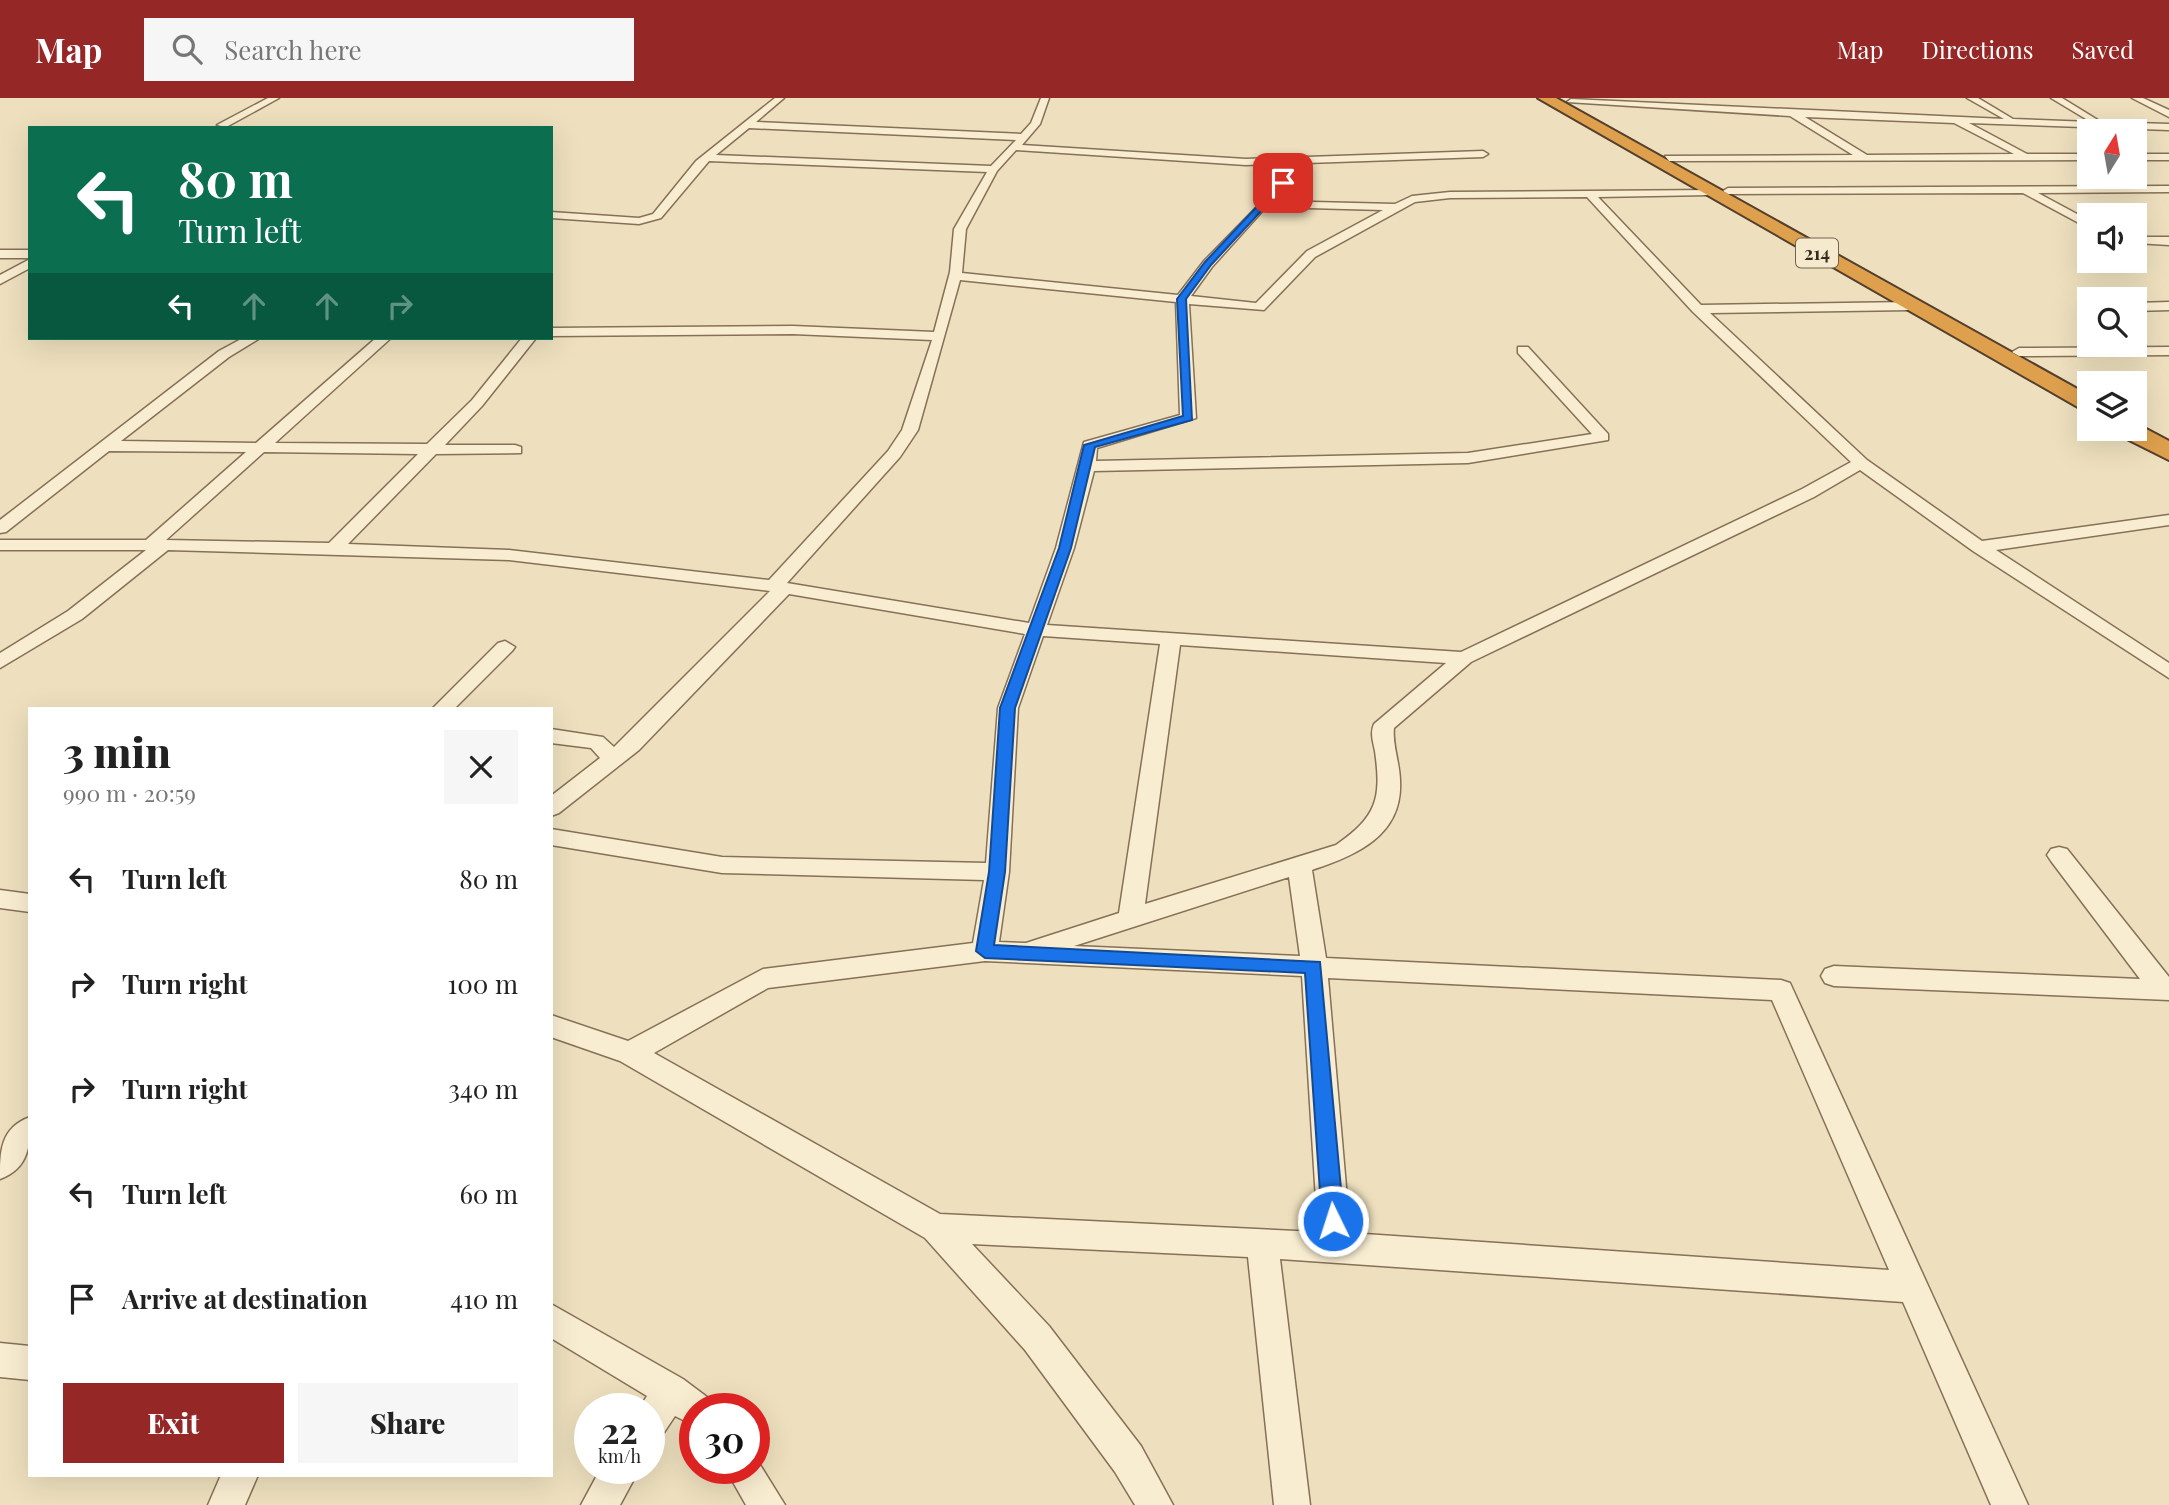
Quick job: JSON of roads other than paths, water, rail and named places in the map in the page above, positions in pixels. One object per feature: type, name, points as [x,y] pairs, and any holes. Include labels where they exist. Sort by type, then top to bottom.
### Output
[{"type":"highway","name":"214","points":[[1545,98],[2077,384]]},
{"type":"highway","name":"214","points":[[1568,100],[1910,306],[2077,400]]},
{"type":"highway","points":[[2147,422],[2169,434]]},
{"type":"highway","points":[[2147,440],[2169,452]]},
{"type":"street","points":[[223,126],[275,98]]},
{"type":"street","points":[[553,215],[651,219],[657,216],[708,158],[780,98]]},
{"type":"street","points":[[555,800],[631,745],[779,587],[894,454],[910,430],[940,336],[955,276],[960,229],[994,169],[1035,124],[1045,98]]},
{"type":"street","points":[[1971,98],[2015,121]]},
{"type":"street","points":[[2055,98],[2094,119]]},
{"type":"street","points":[[2136,98],[2169,114]]},
{"type":"street","points":[[1568,100],[1647,102],[1791,113],[2077,123]]},
{"type":"street","points":[[1791,113],[1885,171]]},
{"type":"street","points":[[1951,118],[2051,170]]},
{"type":"street","points":[[749,125],[1019,142],[1246,162],[1483,154]]},
{"type":"street","points":[[2147,126],[2169,127]]},
{"type":"street","points":[[2147,157],[2169,157]]},
{"type":"street","points":[[708,158],[994,169]]},
{"type":"street","points":[[1668,158],[2077,158]]},
{"type":"street","points":[[1895,177],[1915,190]]},
{"type":"street","points":[[2062,177],[2077,185]]},
{"type":"street","points":[[985,951],[997,872],[1007,708],[1065,548],[1090,445],[1188,418],[1182,299],[1208,264],[1283,183]]},
{"type":"street","points":[[955,276],[1259,307],[1311,254],[1395,207],[1429,195],[2085,189]]},
{"type":"street","points":[[2147,189],[2169,189]]},
{"type":"street","points":[[2024,190],[2077,219]]},
{"type":"street","points":[[1591,195],[1698,309],[1861,463],[1979,547],[2169,672]]},
{"type":"street","points":[[1264,204],[1395,207]]},
{"type":"street","points":[[2147,240],[2169,241]]},
{"type":"street","points":[[0,254],[28,254]]},
{"type":"street","points":[[0,280],[27,266]]},
{"type":"street","points":[[1698,309],[1910,306]]},
{"type":"street","points":[[2147,307],[2169,306]]},
{"type":"street","points":[[553,332],[793,330],[940,336]]},
{"type":"street","points":[[0,528],[109,446],[224,354],[249,340]]},
{"type":"street","points":[[0,662],[75,615],[157,545],[261,447],[382,340]]},
{"type":"street","points":[[333,549],[477,403],[527,340]]},
{"type":"street","points":[[1087,466],[1468,458],[1603,437],[1523,350]]},
{"type":"street","points":[[2019,352],[2169,351]]},
{"type":"street","points":[[109,446],[515,450]]},
{"type":"street","points":[[1023,952],[1131,915],[1344,851],[1361,841],[1377,824],[1392,786],[1382,730],[1385,724],[1464,658],[1808,494],[1861,463]]},
{"type":"street","points":[[1979,547],[2169,520]]},
{"type":"street","points":[[0,545],[157,545],[509,555],[779,587],[1034,630],[1464,658]]},
{"type":"street","points":[[1131,915],[1171,638]]},
{"type":"street","points":[[444,707],[505,647]]},
{"type":"street","points":[[553,736],[595,742],[602,745],[612,760]]},
{"type":"street","points":[[553,837],[722,865],[997,872]]},
{"type":"street","points":[[2059,855],[2166,990]]},
{"type":"street","points":[[1299,864],[1314,967],[1335,1247]]},
{"type":"street","points":[[0,899],[28,903]]},
{"type":"street","points":[[630,1053],[763,979],[985,951],[1781,990],[2010,1505]]},
{"type":"street","points":[[1834,976],[2166,990]]},
{"type":"street","points":[[553,1027],[630,1053],[936,1228],[1037,1338],[1128,1459],[1156,1505]]},
{"type":"street","points":[[0,1166],[28,1131]]},
{"type":"street","points":[[936,1228],[1335,1247],[1914,1287]]},
{"type":"street","points":[[1262,1243],[1293,1505]]},
{"type":"street","points":[[553,1321],[679,1398]]},
{"type":"street","points":[[0,1360],[28,1363]]},
{"type":"street","points":[[226,1505],[239,1477]]},
{"type":"street","points":[[599,1505],[612,1484]]},
{"type":"street","points":[[753,1484],[767,1505]]}]
